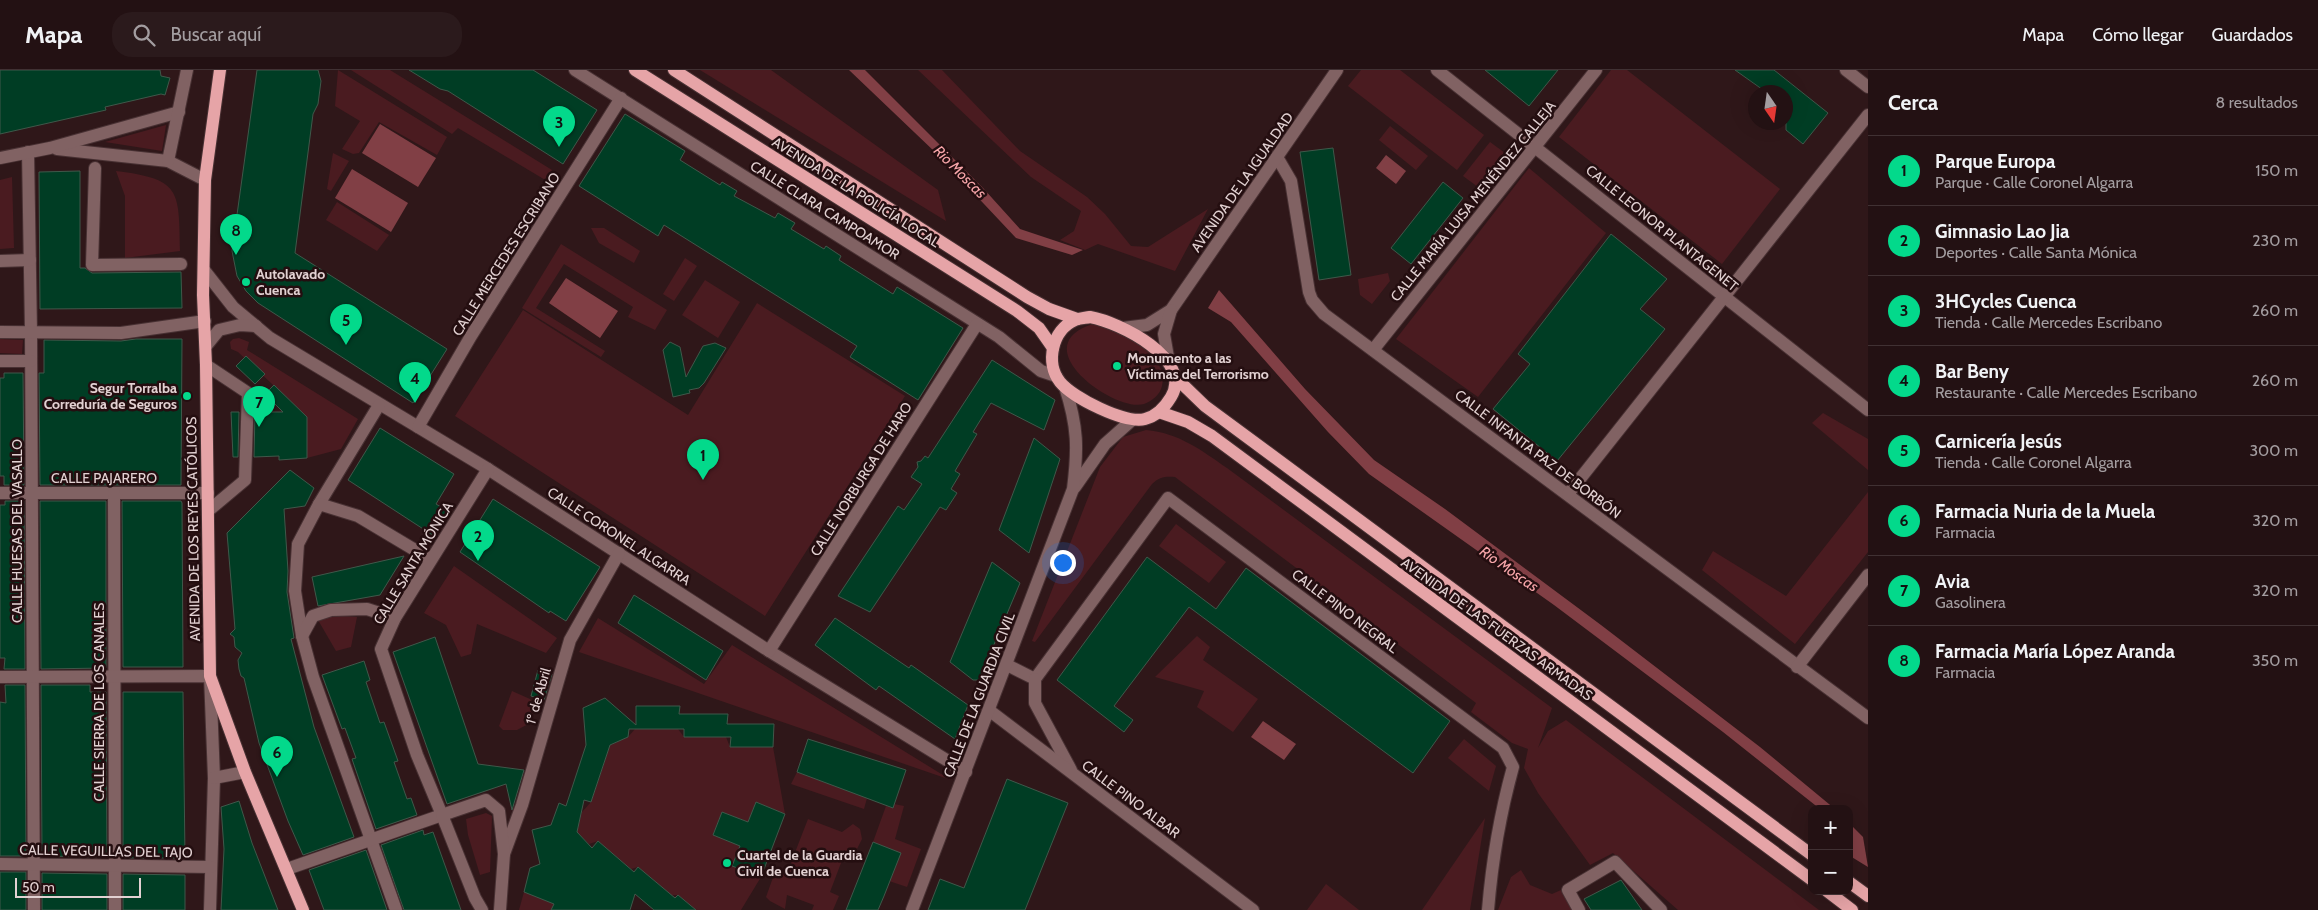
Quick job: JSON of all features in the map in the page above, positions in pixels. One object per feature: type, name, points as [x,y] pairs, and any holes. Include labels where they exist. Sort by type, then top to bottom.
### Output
[{"type":"main road","name":"AVENIDA DE LOS REYES CATÓLICOS","points":[[220,70],[205,180],[204,270],[210,676],[245,772],[287,869],[302,910]]},
{"type":"main road","name":"AVENIDA DE LA POLICÍA LOCAL","points":[[635,70],[1017,311],[1039,328],[1053,348]]},
{"type":"main road","name":"AVENIDA DE LA POLICÍA LOCAL","points":[[674,70],[1027,297],[1049,309],[1077,319]]},
{"type":"main road","points":[[1100,318],[1123,328],[1147,343],[1169,363],[1176,378],[1173,393],[1159,412],[1143,420],[1132,420],[1101,409],[1065,387],[1056,376],[1052,358],[1053,348],[1068,324],[1077,319],[1100,318]]},
{"type":"main road","name":"AVENIDA DE LAS FUERZAS ARMADAS","points":[[1176,378],[1205,406],[1808,852]]},
{"type":"main road","name":"AVENIDA DE LAS FUERZAS ARMADAS","points":[[1159,412],[1188,422],[1212,436],[1808,877]]},
{"type":"main road","points":[[1853,885],[1868,896]]},
{"type":"main road","points":[[1832,895],[1852,910]]},
{"type":"street","points":[[168,161],[187,70]]},
{"type":"street","name":"CALLE CLARA CAMPOAMOR","points":[[575,70],[998,337],[1041,371],[1056,376]]},
{"type":"street","name":"AVENIDA DE LA IGUALDAD","points":[[1169,363],[1164,334],[1171,310],[1337,70]]},
{"type":"street","name":"CALLE LEONOR PLANTAGENET","points":[[1437,70],[1868,410]]},
{"type":"street","name":"CALLE MARÍA LUISA MENÉNDEZ CALLEJA","points":[[1373,350],[1596,70]]},
{"type":"street","points":[[1846,70],[1868,87]]},
{"type":"street","name":"CALLE MERCEDES ESCRIBANO","points":[[418,427],[471,336],[621,98]]},
{"type":"street","points":[[0,158],[50,148],[179,112]]},
{"type":"street","points":[[1568,494],[1868,116]]},
{"type":"street","points":[[50,148],[168,161],[205,180]]},
{"type":"street","name":"CALLE HUESAS DEL VASALLO","points":[[28,152],[31,332],[34,910]]},
{"type":"street","name":"CALLE INFANTA PAZ DE BORBÓN","points":[[1277,157],[1291,181],[1306,281],[1312,300],[1324,314],[1868,718]]},
{"type":"street","points":[[95,168],[92,265],[182,264]]},
{"type":"street","points":[[0,261],[30,260]]},
{"type":"street","name":"CALLE CORONEL ALGARRA","points":[[204,270],[233,307],[270,338],[488,470],[770,651],[966,772]]},
{"type":"street","name":"AVENIDA DE LA IGUALDAD","points":[[1123,328],[1147,325],[1171,310]]},
{"type":"street","points":[[0,332],[121,333],[205,321]]},
{"type":"street","name":"CALLE NORBURGA DE HARO","points":[[770,651],[977,324]]},
{"type":"street","points":[[206,346],[218,330],[240,325],[256,326]]},
{"type":"street","points":[[0,361],[31,361]]},
{"type":"street","points":[[206,365],[248,393],[244,480],[208,512]]},
{"type":"street","name":"CALLE DE LA GUARDIA CIVIL","points":[[1065,387],[1073,410],[1077,435],[1073,489]]},
{"type":"street","points":[[379,405],[319,504],[298,544],[295,590],[302,636],[312,677],[369,840],[396,910]]},
{"type":"street","name":"CALLE DE LA GUARDIA CIVIL","points":[[912,910],[990,711],[1073,489],[1105,444],[1132,420]]},
{"type":"street","name":"CALLE SANTA MÓNICA","points":[[482,910],[475,898],[417,755],[381,648],[395,618],[430,559],[488,470]]},
{"type":"street","name":"CALLE PAJARERO","points":[[0,493],[208,493]]},
{"type":"street","name":"CALLE SIERRA DE LOS CANALES","points":[[114,493],[115,910]]},
{"type":"street","name":"CALLE PINO NEGRAL","points":[[1035,679],[1168,498],[1503,748],[1514,766],[1501,810],[1492,867],[1488,910]]},
{"type":"street","points":[[319,504],[358,516],[430,559]]},
{"type":"street","name":"1º de Abril","points":[[504,854],[522,806],[570,640],[619,553]]},
{"type":"street","points":[[1797,667],[1868,575]]},
{"type":"street","points":[[302,636],[312,616],[331,610],[367,609],[395,618]]},
{"type":"street","points":[[1007,665],[1035,679],[1035,703],[1072,774]]},
{"type":"street","points":[[0,677],[210,676],[214,778],[210,910]]},
{"type":"street","name":"CALLE PINO ALBAR","points":[[990,711],[1253,910]]},
{"type":"street","points":[[214,778],[245,772]]},
{"type":"street","points":[[287,869],[486,800],[499,811],[504,854],[500,910]]},
{"type":"street","points":[[1579,910],[1568,890],[1615,862],[1660,909]]},
{"type":"street","name":"CALLE VEGUILLAS DEL TAJO","points":[[0,864],[34,866],[211,867]]},
{"type":"shaded area","points":[[338,70],[447,137],[437,155],[379,122],[359,153],[353,154],[342,149],[360,121],[335,106]]},
{"type":"shaded area","points":[[351,70],[390,70],[552,170],[547,181],[458,128],[452,134]]},
{"type":"shaded area","points":[[700,70],[771,70],[938,190],[946,221]]},
{"type":"shaded area","points":[[918,70],[942,70],[1020,151],[1087,197],[1105,214],[1131,246],[1148,247],[1208,209],[1175,271],[1098,244],[1085,250],[1060,240],[1074,231],[1081,211],[1031,177]]},
{"type":"shaded area","points":[[1361,70],[1400,70],[1484,135],[1457,170],[1348,86]]},
{"type":"shaded area","points":[[1611,70],[1627,70],[1780,189],[1722,264],[1559,137]]},
{"type":"shaded area","points":[[166,125],[162,151],[105,142]]},
{"type":"shaded area","points":[[1390,126],[1428,156],[1416,170],[1379,140]]},
{"type":"shaded area","points":[[1490,142],[1505,153],[1478,187],[1463,176]]},
{"type":"shaded area","points":[[333,153],[349,161],[331,191],[327,189]]},
{"type":"shaded area","points":[[1529,168],[1606,233],[1478,397],[1396,339]]},
{"type":"shaded area","points":[[116,171],[153,178],[165,184],[172,191],[179,214],[180,251],[125,258],[125,196]]},
{"type":"shaded area","points":[[12,177],[14,248],[0,249],[0,180]]},
{"type":"shaded area","points":[[337,202],[389,235],[377,251],[326,220]]},
{"type":"shaded area","points":[[591,228],[604,228],[640,251],[634,263],[599,243]]},
{"type":"shaded area","points":[[561,244],[667,310],[655,330],[628,317],[633,307],[564,264],[536,308],[605,351],[601,357],[522,308]]},
{"type":"shaded area","points":[[685,258],[697,266],[674,301],[663,294]]},
{"type":"shaded area","points":[[1388,273],[1390,281],[1372,304],[1360,295],[1358,279]]},
{"type":"shaded area","points":[[705,280],[740,302],[718,338],[682,315]]},
{"type":"shaded area","points":[[757,303],[905,396],[765,616],[455,416],[523,310],[688,415]]},
{"type":"shaded area","points":[[1093,324],[1103,326],[1128,337],[1150,354],[1158,364],[1163,375],[1162,386],[1158,395],[1144,404],[1131,404],[1114,398],[1096,388],[1081,376],[1070,361],[1067,347],[1074,334]]},
{"type":"shaded area","points":[[239,338],[249,342],[247,350],[358,419],[341,449],[307,458],[307,417],[238,352],[231,349],[230,342],[233,339]]},
{"type":"shaded area","points":[[0,339],[23,340],[22,354],[0,353]]},
{"type":"shaded area","points":[[1823,413],[1868,439],[1868,470],[1812,423]]},
{"type":"shaded area","points":[[1146,430],[1169,435],[1189,443],[1227,468],[1552,708],[1538,748],[1548,731],[1566,720],[1819,910],[1678,910],[1613,853],[1590,865],[1538,793],[1524,768],[1528,749],[1512,743],[1471,712],[1476,703],[1175,477],[1163,478],[1152,484],[1035,642],[1032,641],[1100,467],[1123,437]]},
{"type":"shaded area","points":[[1868,492],[1868,552],[1795,644],[1702,570],[1713,551],[1786,596]]},
{"type":"shaded area","points":[[1176,524],[1226,562],[1209,583],[1159,546]]},
{"type":"shaded area","points":[[454,566],[557,638],[546,653],[477,624],[471,654],[461,657],[446,625],[424,613]]},
{"type":"shaded area","points":[[332,615],[357,617],[351,647],[336,651],[318,620]]},
{"type":"shaded area","points":[[598,618],[704,684],[732,645],[951,780],[579,652]]},
{"type":"shaded area","points":[[1197,636],[1210,647],[1203,660],[1258,699],[1233,732],[1197,707],[1204,691],[1155,677]]},
{"type":"shaded area","points":[[512,691],[530,699],[534,705],[532,722],[517,730],[503,730],[499,726]]},
{"type":"shaded area","points":[[635,729],[678,729],[684,737],[726,737],[730,747],[773,747],[785,814],[756,802],[748,822],[722,812],[713,835],[740,846],[732,866],[761,877],[741,910],[696,910],[678,895],[671,895],[638,867],[631,869],[598,841],[589,844],[577,832],[582,812],[591,802],[605,761],[604,748],[628,737]]},
{"type":"shaded area","points":[[1464,739],[1496,766],[1489,791],[1448,758]]},
{"type":"shaded area","points":[[797,772],[867,798],[864,809],[791,784]]},
{"type":"shaded area","points":[[894,804],[904,806],[895,839],[921,849],[907,887],[889,881],[873,842],[886,806],[893,808]]},
{"type":"shaded area","points":[[486,813],[492,816],[490,872],[480,875],[468,835],[466,819]]},
{"type":"shaded area","points":[[1485,818],[1470,910],[1422,910]]},
{"type":"shaded area","points":[[808,819],[842,832],[853,824],[860,829],[862,839],[853,857],[844,855],[830,892],[839,896],[833,910],[812,910],[814,905],[787,895],[785,909],[766,897],[776,869],[787,873]]},
{"type":"shaded area","points":[[1521,870],[1530,885],[1552,894],[1561,890],[1573,910],[1498,910],[1511,877]]},
{"type":"shaded area","points":[[1326,884],[1359,910],[1307,910]]},
{"type":"shaded area","points":[[524,892],[554,904],[551,910],[519,910]]},
{"type":"water","name":"Rio Moscas","points":[[849,70],[865,70],[983,188],[1020,229],[1083,250],[1072,255],[1016,238],[936,153]]},
{"type":"water","points":[[380,124],[436,158],[418,187],[362,153]]},
{"type":"water","points":[[1386,155],[1406,171],[1396,184],[1376,168]]},
{"type":"water","points":[[352,169],[408,203],[391,232],[335,198]]},
{"type":"water","points":[[566,278],[618,311],[600,338],[549,303]]},
{"type":"water","name":"Rio Moscas","points":[[1219,290],[1305,389],[1374,460],[1445,509],[1601,625],[1760,747],[1830,805],[1815,805],[1723,732],[1554,605],[1369,474],[1328,432],[1231,322],[1208,308]]},
{"type":"water","points":[[1263,721],[1296,744],[1284,760],[1251,737]]},
{"type":"water","points":[[1853,827],[1863,837],[1868,867],[1853,858]]},
{"type":"building","points":[[0,70],[160,70],[161,76],[170,78],[165,95],[161,94],[105,107],[106,110],[0,134]]},
{"type":"building","points":[[257,70],[318,70],[321,81],[318,104],[313,114],[295,253],[447,349],[413,403],[258,303],[246,291],[237,276],[232,251]]},
{"type":"building","points":[[409,70],[533,70],[597,110],[563,164],[448,91],[440,89]]},
{"type":"building","points":[[1485,70],[1558,70],[1529,106]]},
{"type":"building","points":[[1735,70],[1774,70],[1793,85],[1756,85]]},
{"type":"building","points":[[1793,85],[1828,113],[1803,144],[1786,130],[1793,130]]},
{"type":"building","points":[[625,114],[685,151],[680,160],[720,185],[722,182],[737,191],[734,196],[775,218],[778,213],[795,223],[791,229],[824,249],[826,246],[841,256],[839,260],[893,294],[897,287],[963,328],[918,400],[850,357],[857,346],[664,225],[658,236],[579,186]]},
{"type":"building","points":[[1333,148],[1351,275],[1319,280],[1300,152]]},
{"type":"building","points":[[80,171],[80,268],[85,268],[92,273],[181,272],[182,308],[40,309],[39,172]]},
{"type":"building","points":[[1443,182],[1463,198],[1411,264],[1391,248]]},
{"type":"building","points":[[1611,234],[1667,279],[1640,309],[1665,329],[1557,461],[1493,409],[1530,364],[1518,354]]},
{"type":"building","points":[[136,339],[182,339],[181,485],[40,485],[39,373],[44,373],[44,340],[121,341]]},
{"type":"building","points":[[670,342],[680,347],[686,377],[703,346],[715,343],[726,348],[699,388],[689,390],[690,393],[673,397],[663,350]]},
{"type":"building","points":[[246,356],[265,374],[255,384],[236,366]]},
{"type":"building","points":[[992,360],[1055,400],[1044,430],[991,403],[973,432],[977,434],[955,471],[960,474],[951,489],[957,493],[946,510],[940,507],[870,612],[838,596],[898,506],[904,510],[922,484],[911,477],[918,467],[917,462],[921,461],[925,456],[928,458]]},
{"type":"building","points":[[4,373],[23,373],[24,485],[4,485],[4,476],[0,476],[0,378],[4,378]]},
{"type":"building","points":[[274,385],[307,417],[307,458],[279,460],[279,456],[254,457],[255,412],[283,412],[265,394]]},
{"type":"building","points":[[231,412],[239,412],[238,457],[233,457]]},
{"type":"building","points":[[380,428],[454,474],[436,504],[449,512],[434,536],[348,480]]},
{"type":"building","points":[[1034,438],[1060,459],[1029,553],[999,530]]},
{"type":"building","points":[[290,470],[314,488],[305,506],[284,509],[288,571],[287,592],[294,638],[291,639],[314,727],[354,837],[303,855],[288,821],[259,743],[244,678],[241,676],[239,669],[238,660],[242,653],[235,647],[234,637],[230,634],[235,629],[227,533]]},
{"type":"building","points":[[493,499],[600,567],[566,621],[550,611],[549,613],[460,552]]},
{"type":"building","points":[[5,501],[24,501],[25,669],[4,669],[5,658],[0,658],[0,505],[5,505]]},
{"type":"building","points":[[40,501],[106,501],[106,668],[41,669]]},
{"type":"building","points":[[122,501],[181,501],[182,503],[183,667],[123,667]]},
{"type":"building","points":[[404,556],[380,595],[318,606],[312,577]]},
{"type":"building","points":[[1147,557],[1216,609],[1246,568],[1450,721],[1413,773],[1189,607],[1114,706],[1133,720],[1124,732],[1057,680]]},
{"type":"building","points":[[992,562],[1020,583],[979,680],[973,680],[950,662]]},
{"type":"building","points":[[634,595],[723,651],[706,680],[618,623]]},
{"type":"building","points":[[835,618],[909,668],[911,665],[968,705],[955,739],[879,686],[876,690],[815,645]]},
{"type":"building","points":[[435,637],[478,764],[524,770],[512,810],[506,784],[447,804],[393,652]]},
{"type":"building","points":[[364,661],[370,680],[366,682],[380,723],[384,722],[398,761],[394,762],[407,799],[411,798],[417,815],[376,829],[352,759],[356,758],[345,728],[342,729],[322,675]]},
{"type":"building","points":[[538,670],[552,674],[544,700],[531,696]]},
{"type":"building","points":[[5,685],[25,685],[26,856],[0,856],[0,702],[6,703]]},
{"type":"building","points":[[41,685],[90,685],[90,692],[106,692],[107,857],[42,856]]},
{"type":"building","points":[[123,692],[183,692],[185,858],[123,858]]},
{"type":"building","points":[[605,698],[636,725],[636,706],[680,706],[679,714],[728,714],[727,724],[774,724],[773,747],[730,747],[731,737],[684,737],[684,729],[629,729],[628,737],[610,745],[591,802],[584,800],[577,832],[592,848],[598,841],[634,872],[638,867],[675,898],[678,895],[696,910],[654,910],[635,894],[630,910],[551,910],[554,904],[524,892],[530,868],[540,864],[532,830],[551,825],[559,803],[566,806],[586,745],[583,708]]},
{"type":"building","points":[[808,739],[906,770],[893,808],[797,772]]},
{"type":"building","points":[[1007,779],[1068,803],[1025,910],[928,910],[940,879],[964,888]]},
{"type":"building","points":[[239,801],[252,843],[278,910],[221,910],[224,849],[221,807]]},
{"type":"building","points":[[756,802],[785,814],[761,877],[732,866],[740,846],[713,835],[722,812],[748,822]]},
{"type":"building","points":[[423,830],[424,835],[433,832],[461,910],[404,910],[381,845]]},
{"type":"building","points":[[873,842],[901,853],[884,896],[878,910],[846,910]]},
{"type":"building","points":[[366,850],[387,910],[324,910],[309,870]]},
{"type":"building","points":[[0,872],[26,872],[26,910],[0,910]]},
{"type":"building","points":[[42,873],[107,874],[107,910],[42,910]]},
{"type":"building","points":[[123,874],[185,875],[185,910],[123,910]]},
{"type":"building","points":[[1621,880],[1642,910],[1591,910],[1584,899]]},
{"type":"place","name":"3HCycles Cuenca","points":[[559,147]]},
{"type":"place","name":"Farmacia María López Aranda","points":[[236,255]]},
{"type":"place","name":"Autolavado Cuenca","points":[[246,282]]},
{"type":"place","name":"Carnicería Jesús","points":[[346,345]]},
{"type":"place","name":"Monumento a las Víctimas del Terrorismo","points":[[1117,366]]},
{"type":"place","name":"Segur Torralba Correduría de Seguros","points":[[187,396]]},
{"type":"place","name":"Bar Beny","points":[[415,403]]},
{"type":"place","name":"Avia","points":[[259,427]]},
{"type":"place","name":"Parque Europa","points":[[703,480]]},
{"type":"place","name":"Gimnasio Lao Jia","points":[[478,561]]},
{"type":"place","name":"Farmacia Nuria de la Muela","points":[[277,777]]},
{"type":"place","name":"Cuartel de la Guardia Civil de Cuenca","points":[[727,863]]}]
